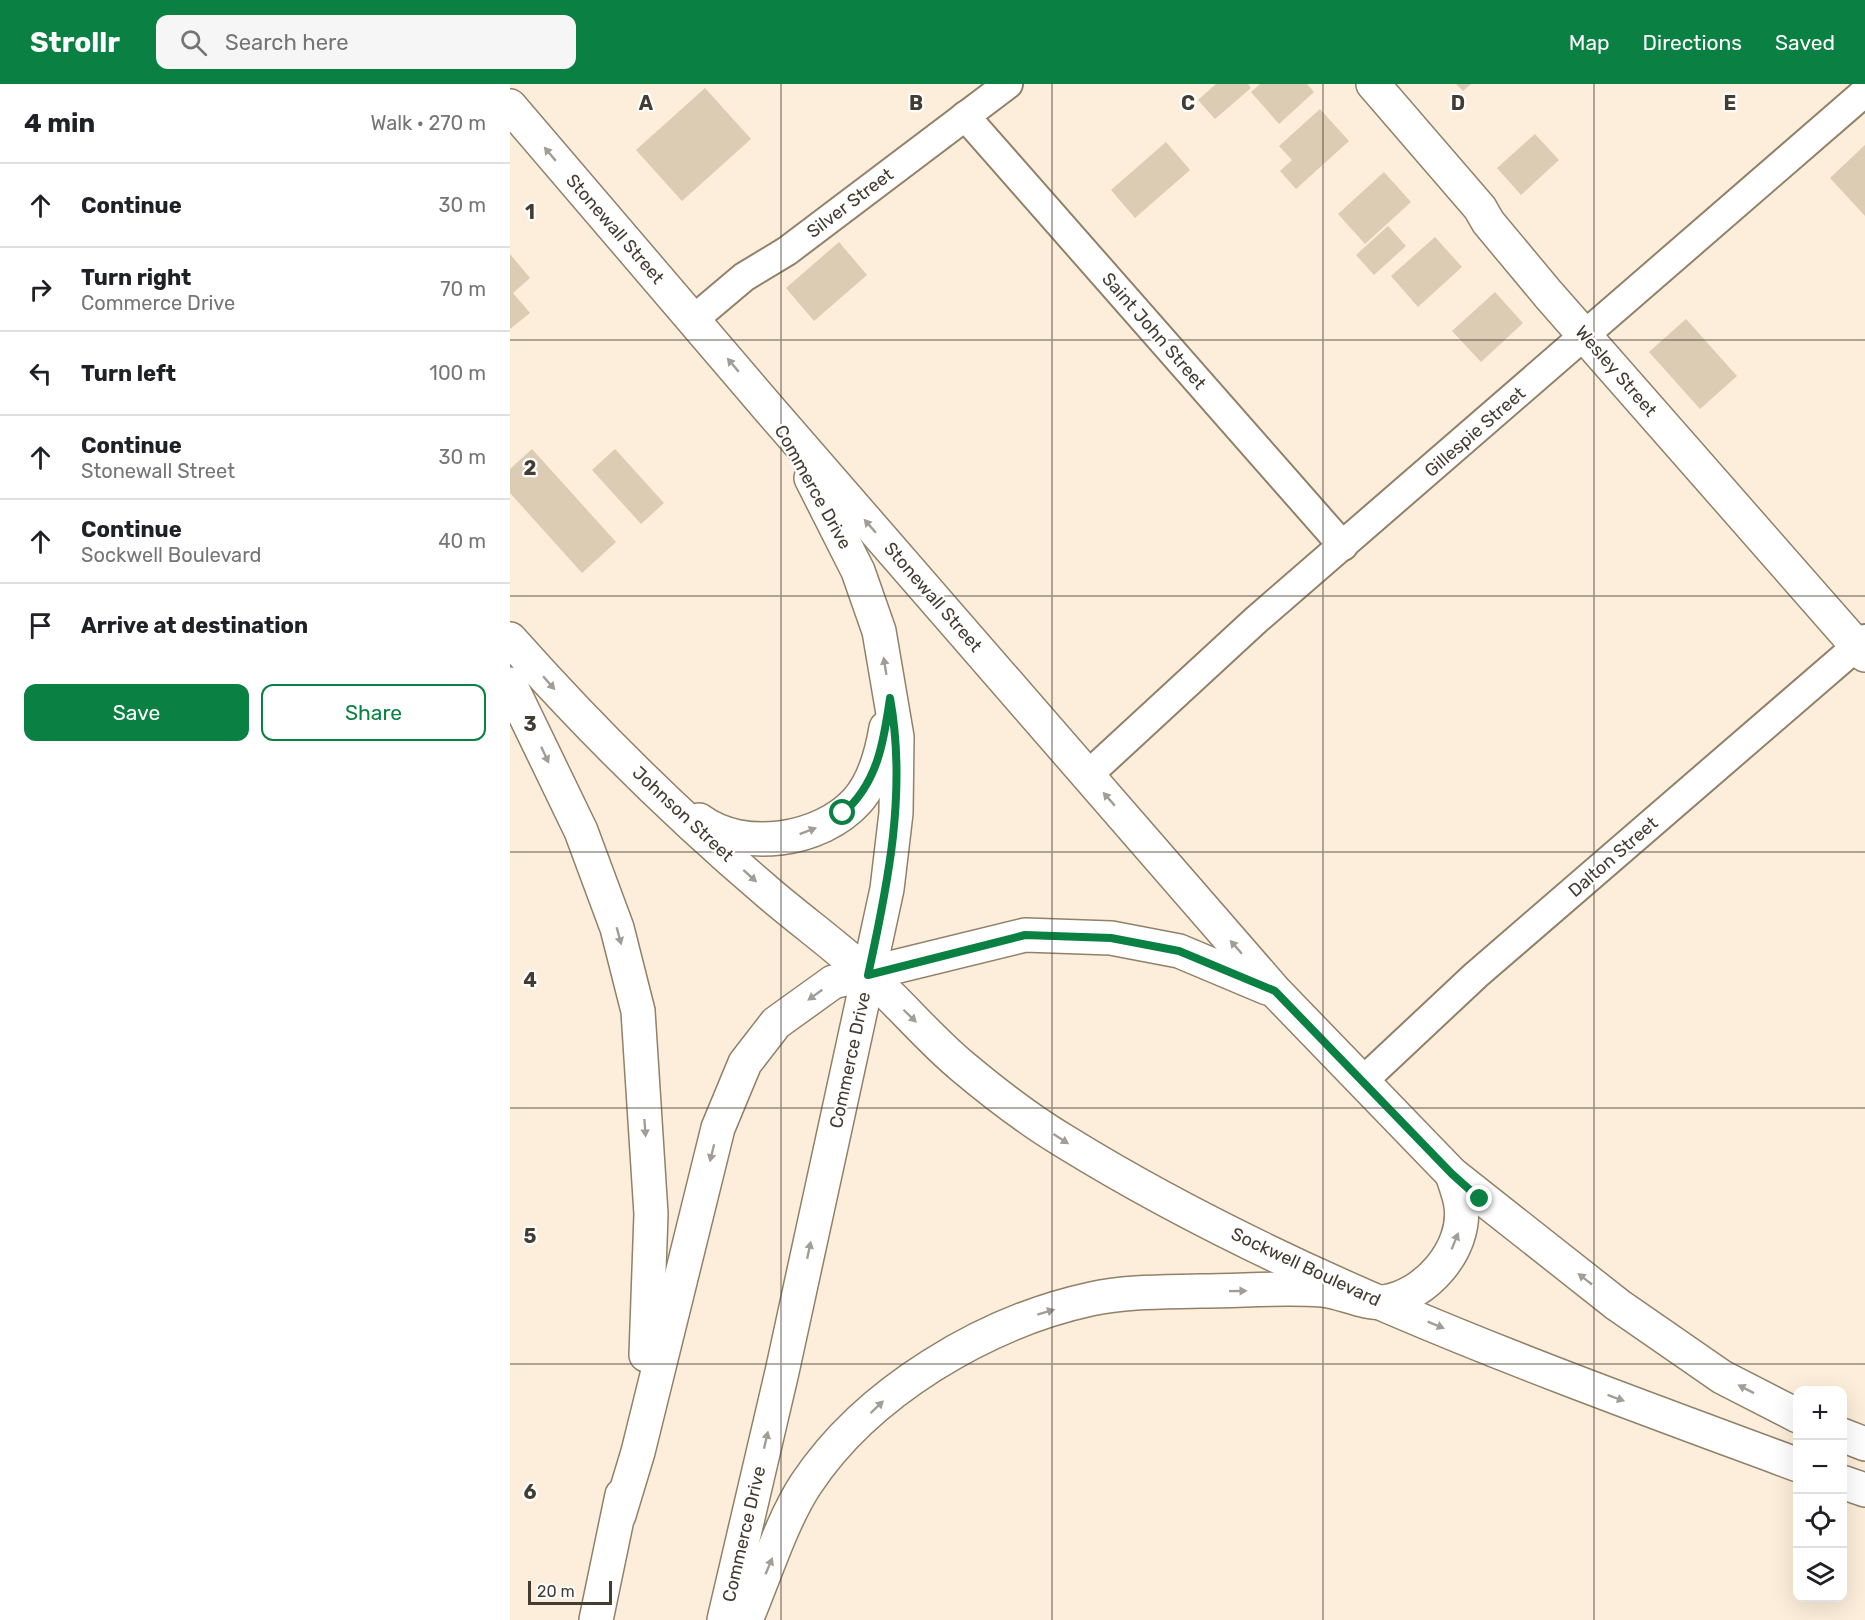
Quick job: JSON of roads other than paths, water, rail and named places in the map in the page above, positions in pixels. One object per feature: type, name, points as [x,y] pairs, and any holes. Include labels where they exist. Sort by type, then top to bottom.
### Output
[{"type":"main road","name":"Wesley Street","points":[[1373,84],[1586,336],[1862,646]]},
{"type":"main road","name":"Stonewall Street","points":[[510,106],[770,410],[1275,991],[1364,1080]]},
{"type":"main road","name":"Commerce Drive","points":[[724,1620],[782,1372],[887,889],[896,813],[897,737],[879,631],[858,571],[824,499],[770,410]]},
{"type":"main road","name":"Johnson Street","points":[[510,639],[570,707],[658,792],[769,894],[868,975]]},
{"type":"main road","points":[[510,684],[581,831],[617,928],[638,1011],[651,1214],[648,1340],[619,1515],[596,1620]]},
{"type":"main road","points":[[658,792],[709,827],[735,836],[781,838],[806,833],[843,813],[858,800],[870,780],[883,744],[890,698]]},
{"type":"main road","points":[[619,1515],[638,1452],[718,1128],[745,1063],[776,1023],[833,982],[1025,935],[1100,938],[1179,951],[1275,991]]},
{"type":"main road","name":"Sockwell Boulevard","points":[[868,975],[962,1066],[1060,1139],[1142,1186],[1295,1265],[1382,1303],[1538,1369],[1793,1464]]},
{"type":"main road","points":[[1364,1080],[1452,1174],[1618,1305],[1722,1377],[1793,1414]]},
{"type":"main road","points":[[746,1620],[806,1484],[854,1428],[890,1394],[938,1362],[1023,1319],[1091,1299],[1145,1292],[1323,1290],[1382,1303],[1413,1291],[1433,1276],[1449,1256],[1459,1233],[1462,1207],[1452,1174]]},
{"type":"main road","points":[[1847,1437],[1865,1444]]},
{"type":"main road","points":[[1847,1484],[1865,1490]]},
{"type":"street","name":"Silver Street","points":[[693,320],[744,277],[787,251],[1008,84]]},
{"type":"street","name":"Gillespie Street","points":[[1088,776],[1256,620],[1865,92]]},
{"type":"street","name":"Saint John Street","points":[[965,116],[1343,546]]},
{"type":"street","name":"Dalton Street","points":[[1364,1080],[1476,975],[1862,646]]}]
